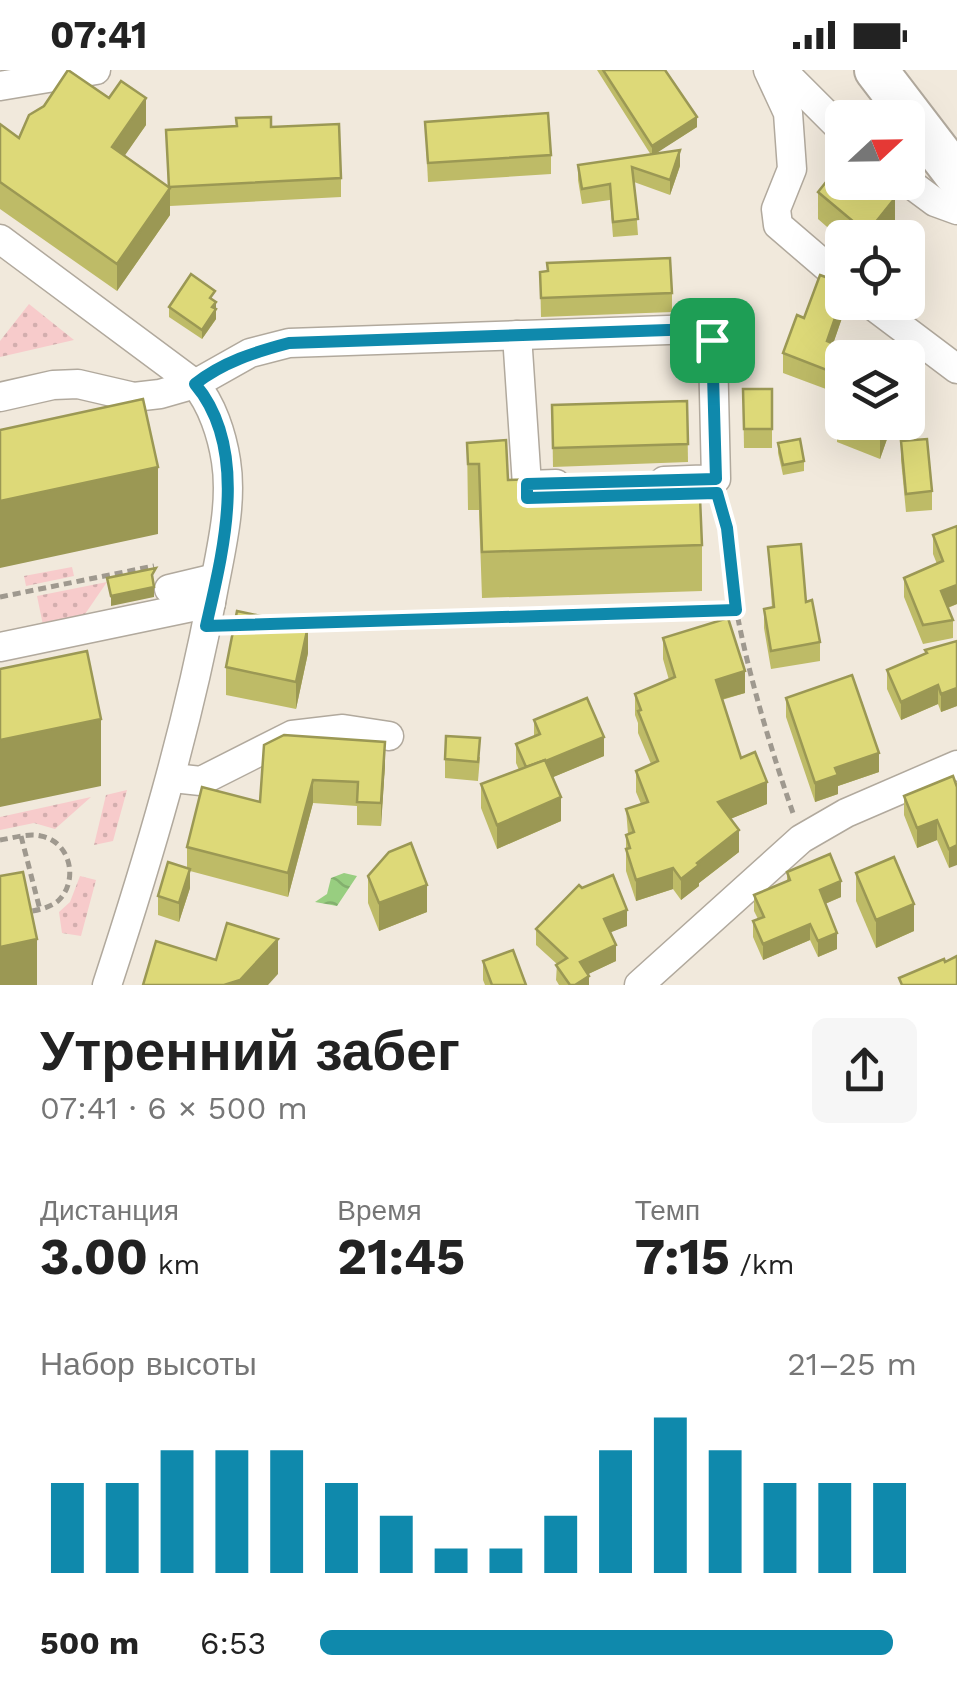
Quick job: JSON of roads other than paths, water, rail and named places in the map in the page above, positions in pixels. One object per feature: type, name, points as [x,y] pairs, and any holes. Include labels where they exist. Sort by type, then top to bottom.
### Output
[{"type":"highway","points":[[876,70],[957,176]]},
{"type":"street","points":[[0,86],[96,70]]},
{"type":"street","points":[[768,70],[788,113],[790,132],[792,169],[776,209],[778,224],[825,265]]},
{"type":"street","points":[[782,70],[825,113]]},
{"type":"street","points":[[925,195],[957,210]]},
{"type":"street","points":[[0,239],[195,384],[220,433],[226,462],[224,528],[173,778],[107,985]]},
{"type":"street","points":[[892,320],[957,369]]},
{"type":"street","points":[[0,397],[78,384],[134,397],[160,394],[195,384],[250,353],[289,343],[697,329],[712,340],[716,486],[640,481]]},
{"type":"street","points":[[517,335],[527,484],[584,483]]},
{"type":"street","points":[[166,576],[213,590]]},
{"type":"street","points":[[0,647],[213,590]]},
{"type":"street","points":[[173,778],[201,781],[292,735],[343,729],[390,736]]},
{"type":"street","points":[[639,985],[801,840],[846,813],[957,765]]},
{"type":"water","points":[[344,873],[357,876],[337,906],[315,902],[327,894],[331,878]]}]
